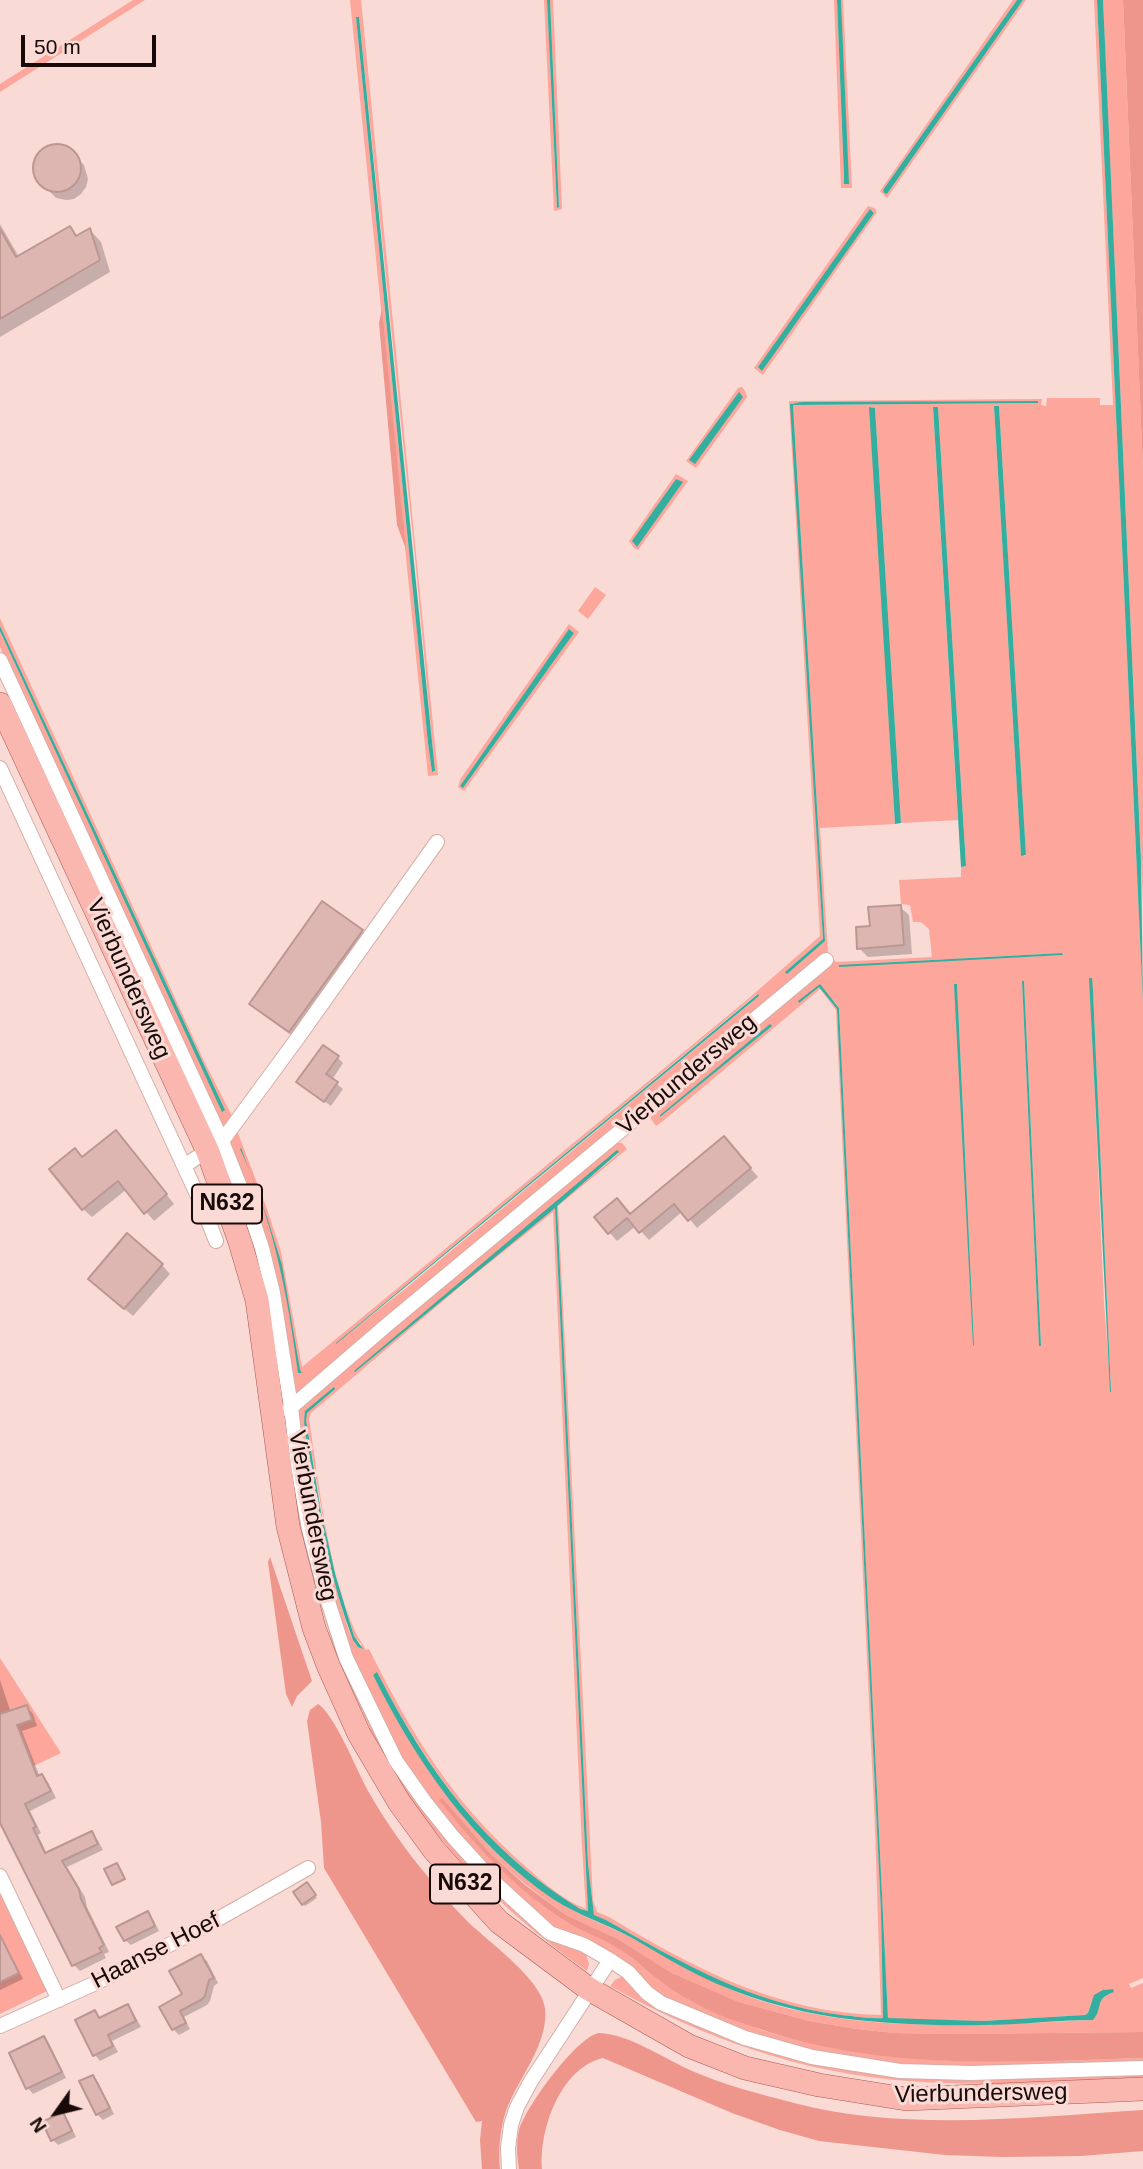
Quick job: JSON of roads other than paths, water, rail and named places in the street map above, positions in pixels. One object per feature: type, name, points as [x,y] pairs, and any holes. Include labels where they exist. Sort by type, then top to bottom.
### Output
[{"type":"main road","name":"Vierbundersweg","points":[[0,704],[215,1146],[257,1300],[288,1526],[314,1628],[344,1702],[370,1753],[434,1850],[499,1922],[589,1989],[689,2046],[745,2068],[819,2085],[906,2099],[1143,2089]]},
{"type":"street","name":"Vierbundersweg","points":[[0,660],[215,1146],[250,1209],[273,1293],[298,1467],[312,1540],[346,1658],[396,1761],[453,1837],[494,1882],[551,1933],[583,1945],[610,1960],[628,1972],[647,1993],[661,2003],[745,2039],[813,2057],[900,2071],[1045,2072],[1143,2068]]},
{"type":"street","name":"Vierbundersweg","points":[[0,768],[216,1241]]},
{"type":"street","points":[[184,1166],[215,1146],[437,842]]},
{"type":"street","name":"Vierbundersweg","points":[[274,1423],[399,1315],[826,960]]},
{"type":"street","name":"Haanse Hoef","points":[[0,2026],[100,1981],[308,1868]]},
{"type":"street","points":[[0,1876],[58,2000]]},
{"type":"street","points":[[509,2169],[508,2148],[517,2107],[530,2081],[610,1960]]},
{"type":"water","points":[[547,0],[550,0],[557,208]]},
{"type":"water","points":[[837,0],[841,0],[849,184],[844,184]]},
{"type":"water","points":[[1017,0],[1023,0],[887,194],[884,193],[883,190]]},
{"type":"water","points":[[1097,0],[1103,0],[1105,43],[1141,861],[1143,1004]]},
{"type":"water","points":[[356,17],[359,17],[435,771],[432,772],[428,743]]},
{"type":"water","points":[[870,209],[874,213],[762,371],[758,367]]},
{"type":"water","points":[[739,392],[743,397],[695,464],[689,460]]},
{"type":"water","points":[[1038,401],[793,405],[825,941],[787,974],[785,972],[823,939],[790,404]]},
{"type":"water","points":[[994,406],[999,406],[1026,855],[1021,856]]},
{"type":"water","points":[[869,407],[875,408],[901,823],[895,824]]},
{"type":"water","points":[[933,407],[938,407],[966,866],[961,867]]},
{"type":"water","points":[[676,479],[683,482],[637,547],[632,541]]},
{"type":"water","points":[[0,626],[225,1110],[222,1112],[0,631]]},
{"type":"water","points":[[569,629],[574,633],[463,788],[460,786]]},
{"type":"water","points":[[1063,955],[839,967],[839,965]]},
{"type":"water","points":[[1089,978],[1092,978],[1093,991],[1111,1392],[1110,1392]]},
{"type":"water","points":[[1024,981],[1041,1346],[1039,1346]]},
{"type":"water","points":[[820,984],[839,1008],[888,2018],[983,2021],[1085,2015],[1094,1995],[1113,1989],[1114,1992],[1101,2001],[1093,2020],[964,2025],[858,2020],[785,2007],[732,1990],[698,1975],[553,1899],[497,1853],[472,1827],[427,1769],[373,1675],[377,1672],[438,1775],[487,1834],[546,1886],[580,1909],[588,1911],[555,1208],[354,1371],[617,1150],[619,1152],[557,1206],[588,1864],[594,1915],[719,1980],[777,2002],[841,2015],[883,2018],[881,1912],[837,1009],[819,987],[799,1003],[798,1001]]},
{"type":"water","points":[[954,984],[957,984],[974,1346],[973,1345]]},
{"type":"water","points":[[758,994],[759,996],[336,1344],[336,1343]]},
{"type":"water","points":[[770,1024],[772,1026],[660,1117],[660,1115]]},
{"type":"water","points":[[260,1198],[282,1265],[302,1373],[298,1373],[278,1258]]},
{"type":"water","points":[[334,1387],[335,1389],[307,1413],[306,1420],[321,1512],[336,1577],[354,1636],[363,1649],[353,1640],[332,1573],[317,1505],[305,1429],[305,1411]]}]
